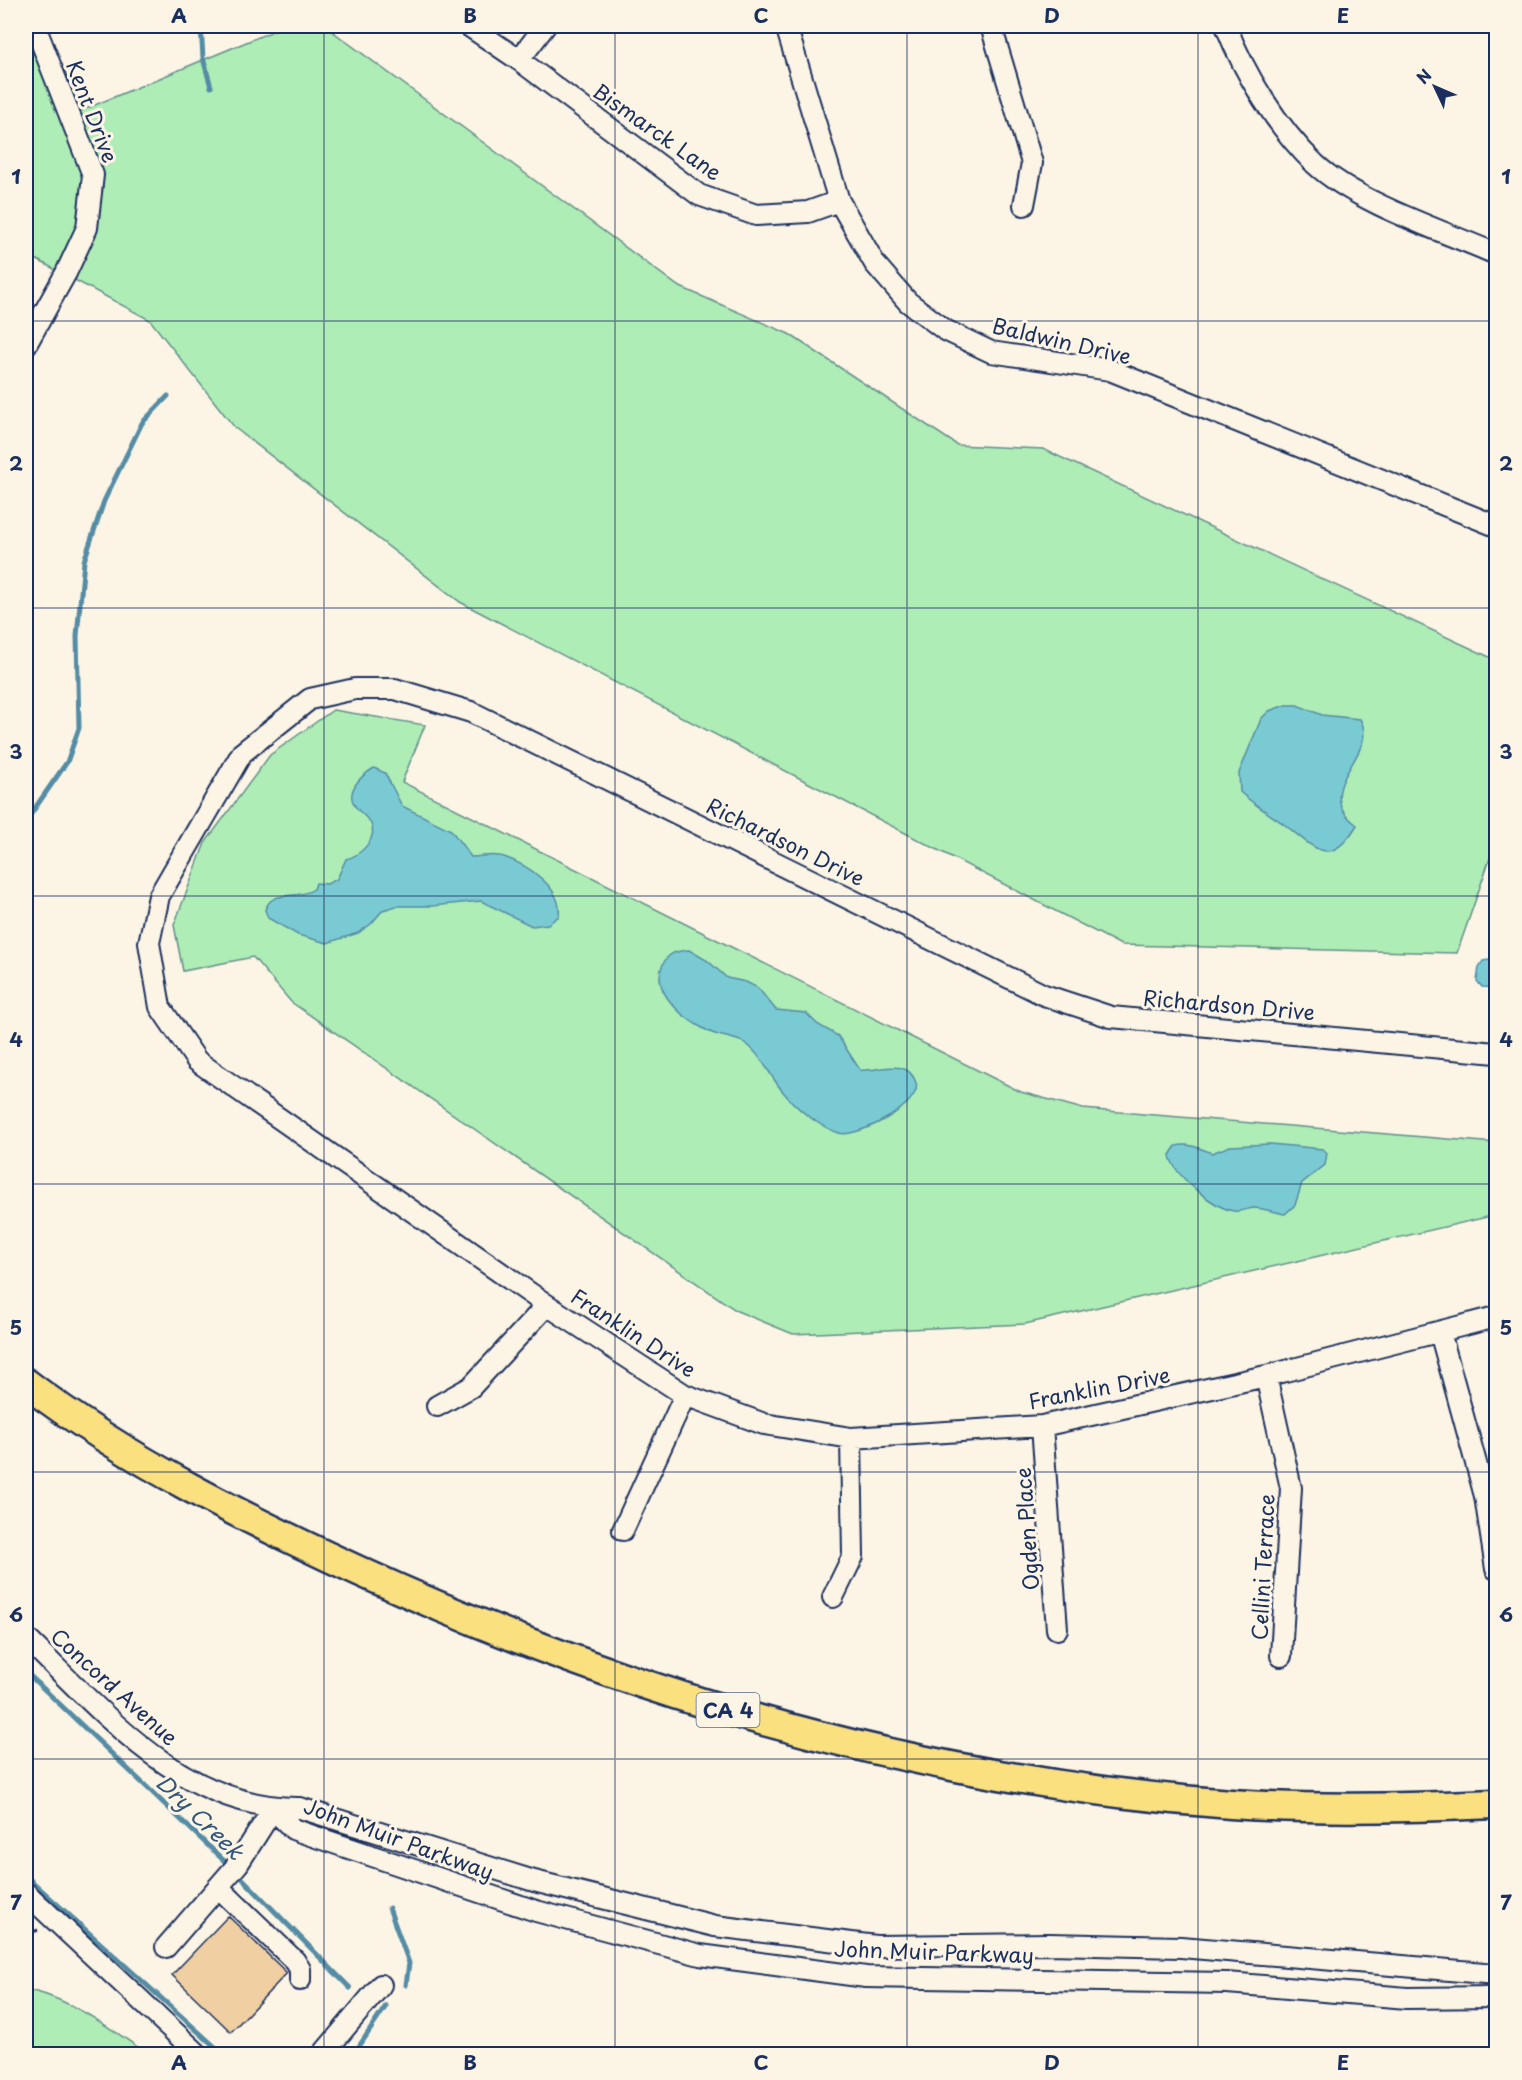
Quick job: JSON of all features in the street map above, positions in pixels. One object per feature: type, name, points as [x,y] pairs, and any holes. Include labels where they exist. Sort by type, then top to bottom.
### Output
[{"type":"highway","name":"CA 4","points":[[26,1383],[127,1450],[242,1515],[416,1597],[603,1671],[777,1725],[965,1770],[1231,1804],[1497,1804]]},
{"type":"street","name":"Kent Drive","points":[[26,345],[66,273],[87,228],[93,175],[35,26]]},
{"type":"street","name":"Bismarck Lane","points":[[468,26],[519,60],[699,195],[756,215],[808,212],[839,201]]},
{"type":"street","points":[[519,60],[545,26]]},
{"type":"street","name":"Baldwin Drive","points":[[786,26],[839,201],[875,264],[908,302],[945,330],[992,351],[1110,370],[1497,526]]},
{"type":"street","points":[[992,26],[1032,163],[1024,205]]},
{"type":"street","points":[[1226,26],[1234,47],[1276,118],[1316,165],[1368,199],[1497,254]]},
{"type":"street","name":"Richardson Drive","points":[[159,896],[242,753],[310,699],[355,690],[395,689],[471,712],[1044,995],[1110,1017],[1497,1053]]},
{"type":"street","name":"Franklin Drive","points":[[159,896],[149,943],[160,1007],[197,1061],[547,1305],[685,1395],[764,1424],[851,1438],[1042,1426],[1266,1377],[1497,1317]]},
{"type":"street","points":[[437,1406],[471,1387],[547,1305]]},
{"type":"street","points":[[1440,1332],[1485,1496],[1497,1569]]},
{"type":"street","name":"Cellini Terrace","points":[[1266,1377],[1291,1488],[1281,1656]]},
{"type":"street","points":[[622,1530],[685,1395]]},
{"type":"street","name":"Ogden Place","points":[[1042,1426],[1057,1629]]},
{"type":"street","points":[[833,1597],[853,1556],[851,1438]]},
{"type":"street","name":"Concord Avenue","points":[[26,1638],[137,1744],[163,1764],[208,1788],[273,1809]]},
{"type":"street","name":"John Muir Parkway","points":[[273,1809],[300,1808],[534,1881],[715,1926],[876,1946],[1050,1944],[1181,1947],[1497,1974]]},
{"type":"street","points":[[166,1947],[229,1874],[273,1809]]},
{"type":"street","name":"John Muir Parkway","points":[[273,1809],[293,1829],[315,1837],[536,1911],[700,1955],[866,1977],[1227,1983],[1407,1998],[1497,1997]]},
{"type":"street","points":[[229,1874],[300,1969],[300,1980]]},
{"type":"street","points":[[26,1893],[198,2055]]},
{"type":"street","points":[[323,2055],[381,1985]]},
{"type":"green space","points":[[285,26],[325,26],[678,286],[789,334],[957,445],[1043,449],[1496,660],[1496,841],[1457,953],[1121,945],[460,602],[235,428],[150,320],[26,254],[26,44],[78,112]]},
{"type":"green space","points":[[333,710],[425,725],[402,782],[1021,1092],[1083,1109],[1496,1143],[1496,1215],[1025,1324],[793,1334],[737,1311],[291,1002],[253,957],[183,971],[174,925],[205,843],[270,755]]},
{"type":"green space","points":[[33,1991],[78,2009],[148,2054],[26,2054],[26,1995]]},
{"type":"water","points":[[1286,705],[1297,705],[1322,715],[1360,719],[1364,732],[1361,746],[1342,785],[1339,798],[1344,811],[1357,825],[1339,847],[1331,851],[1314,847],[1240,792],[1239,773],[1261,719],[1269,711]]},
{"type":"water","points":[[374,768],[385,773],[402,806],[451,830],[471,857],[500,856],[523,866],[542,879],[555,896],[559,906],[559,916],[548,924],[532,926],[481,901],[432,906],[396,906],[383,910],[371,924],[358,933],[327,943],[298,935],[268,918],[265,910],[273,899],[307,892],[314,889],[316,883],[327,884],[337,879],[346,859],[356,855],[370,841],[371,824],[353,802],[352,792],[358,782]]},
{"type":"water","points":[[689,950],[708,961],[727,978],[746,982],[758,988],[776,1010],[806,1013],[817,1024],[838,1036],[860,1070],[892,1067],[906,1070],[916,1083],[915,1092],[899,1110],[859,1131],[839,1133],[817,1122],[789,1099],[749,1046],[701,1027],[673,1005],[661,985],[660,975],[663,964],[674,953]]},
{"type":"water","points":[[1489,960],[1496,965],[1496,988],[1482,987],[1477,981],[1479,967],[1483,961]]},
{"type":"water","points":[[1270,1144],[1323,1149],[1327,1153],[1325,1165],[1302,1183],[1295,1205],[1285,1214],[1257,1208],[1234,1211],[1216,1204],[1186,1181],[1178,1172],[1170,1155],[1176,1146],[1181,1145],[1194,1146],[1212,1153],[1230,1146]]},
{"type":"building","points":[[228,1916],[287,1973],[231,2032],[172,1975]]},
{"type":"waterway","points":[[201,26],[203,58],[211,87]]},
{"type":"waterway","points":[[26,821],[67,762],[79,728],[77,636],[84,561],[104,501],[142,423],[168,396]]},
{"type":"waterway","name":"Dry Creek","points":[[26,1672],[239,1875],[350,1988]]},
{"type":"waterway","points":[[26,1876],[223,2054]]},
{"type":"waterway","points":[[389,1908],[409,1963],[406,1985]]},
{"type":"waterway","points":[[354,2054],[386,2006]]}]
